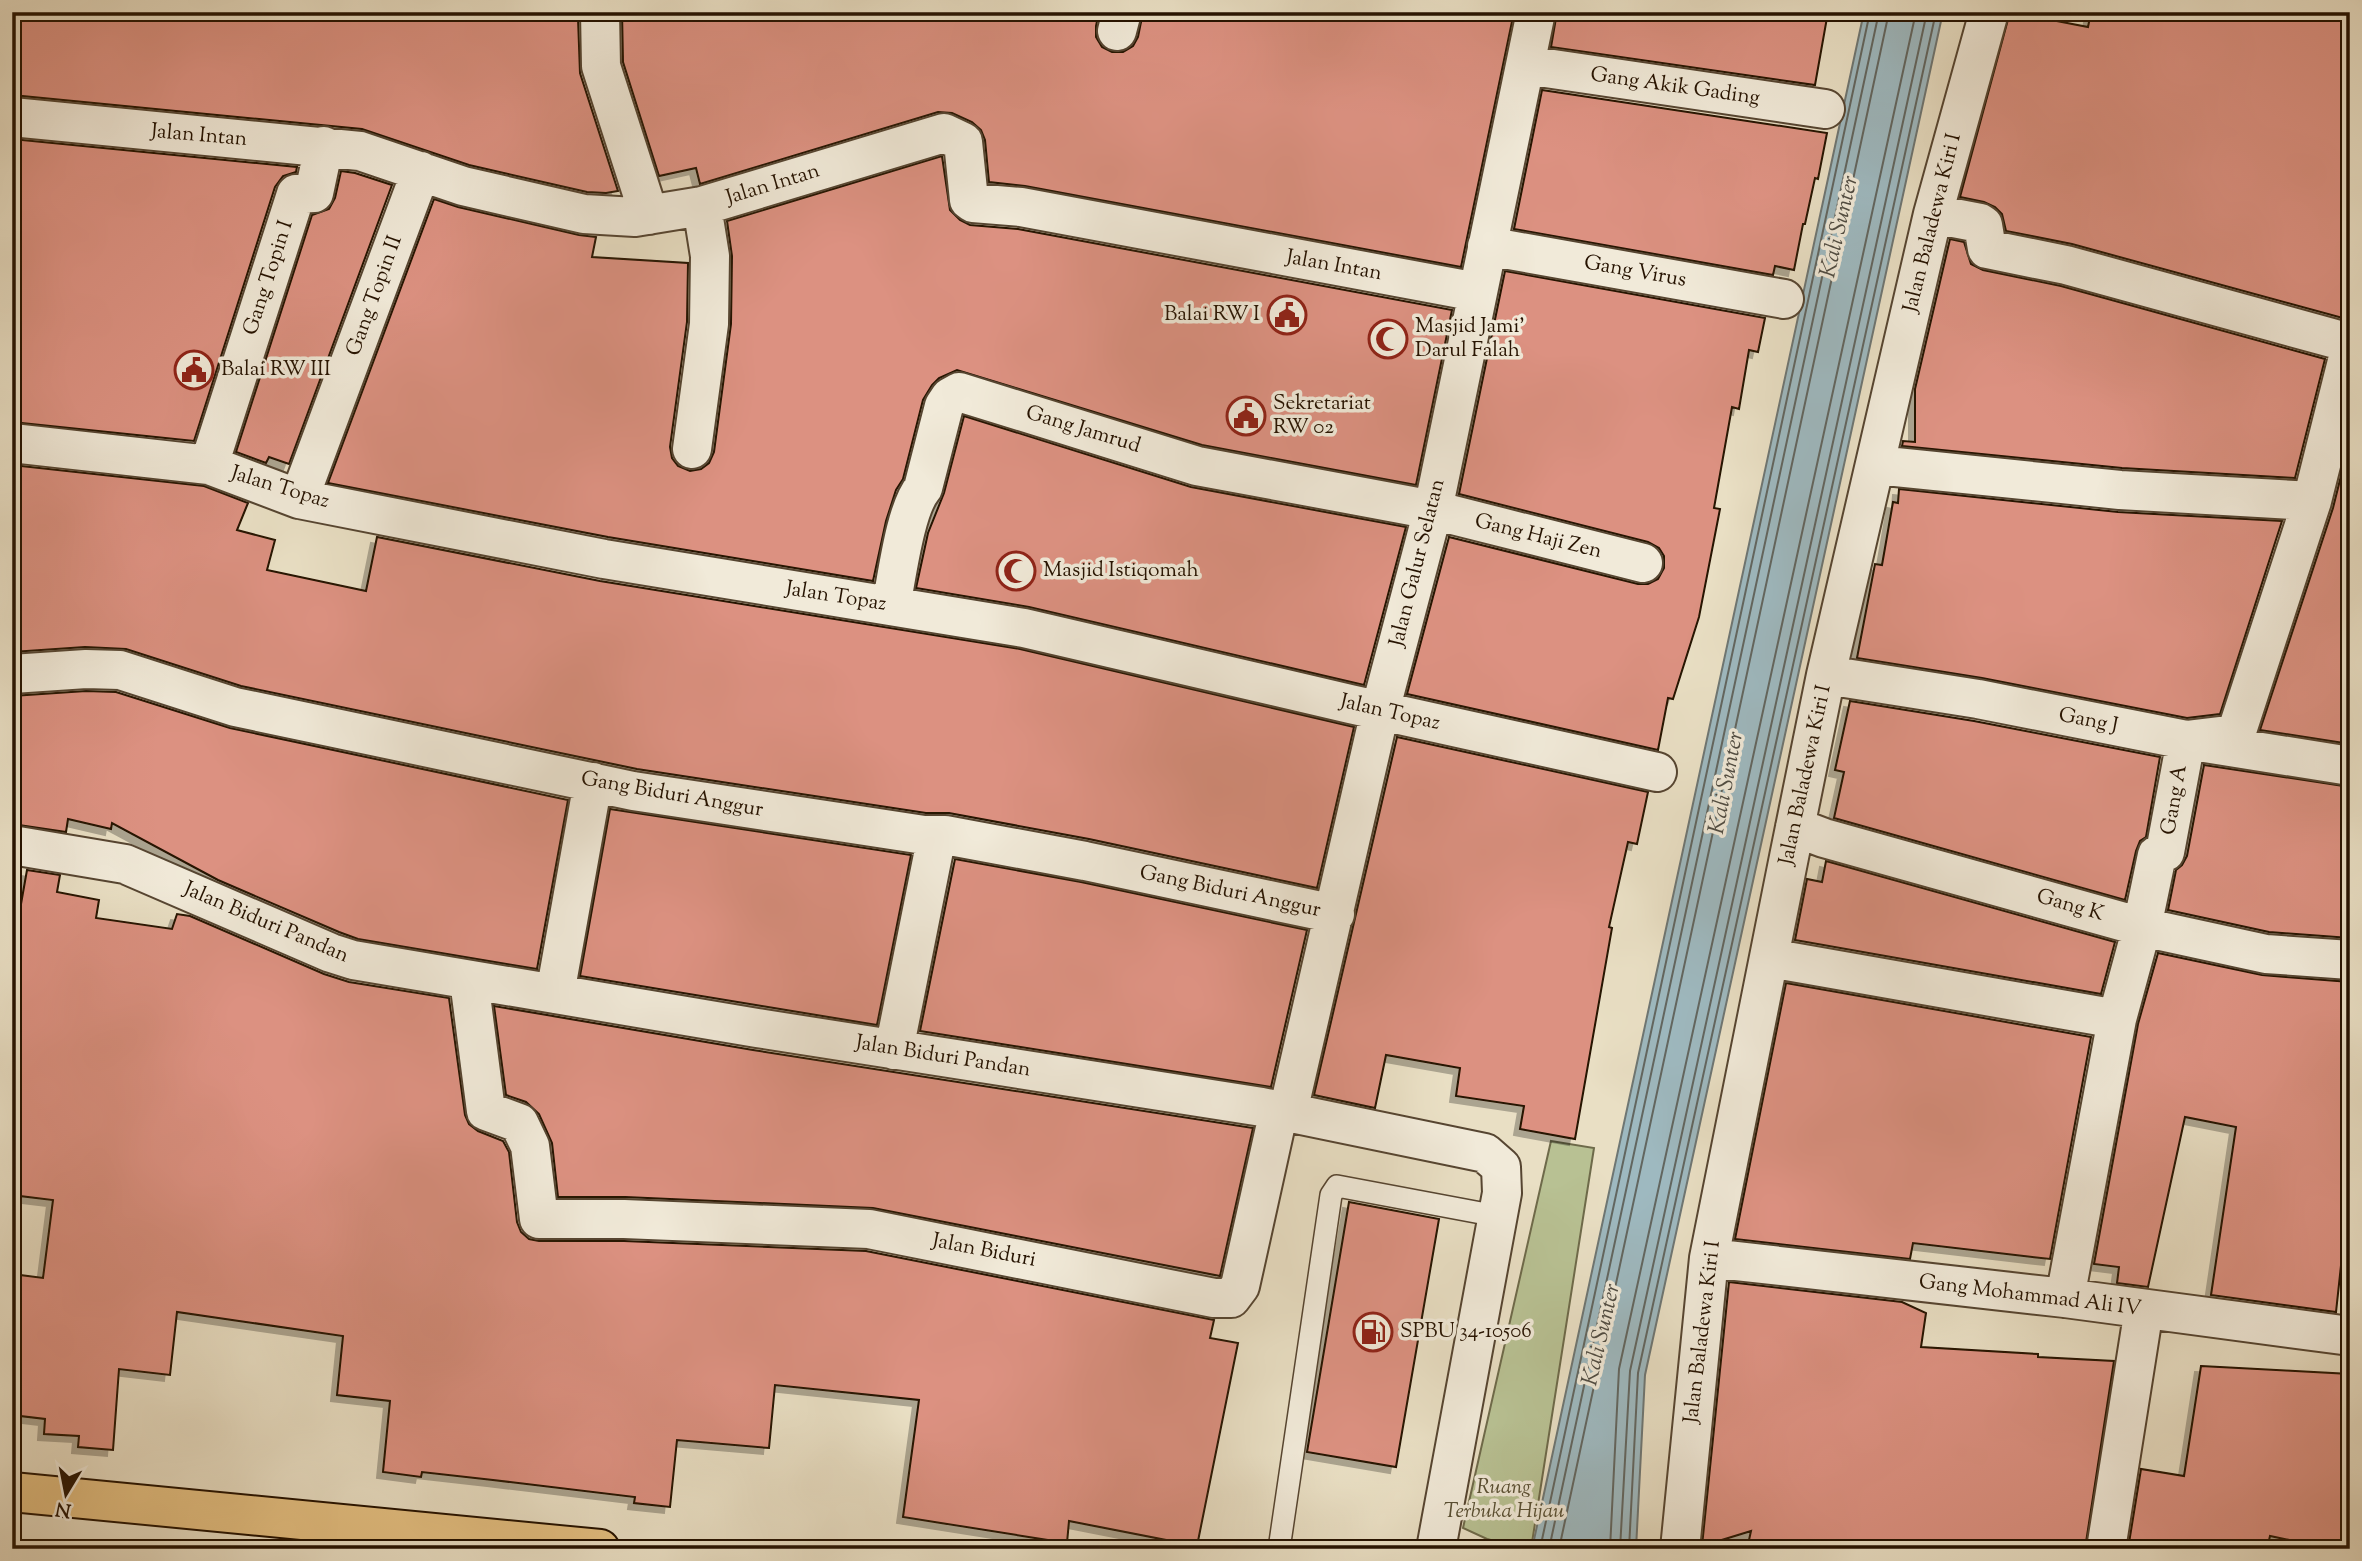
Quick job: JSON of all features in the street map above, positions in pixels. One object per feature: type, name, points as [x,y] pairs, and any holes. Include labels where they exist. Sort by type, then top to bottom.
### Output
[{"type":"main road","points":[[12,1492],[600,1549]]},
{"type":"street","points":[[600,12],[601,66],[649,215]]},
{"type":"street","name":"Jalan Galur Selatan","points":[[1283,1111],[1335,915],[1380,711],[1433,510],[1536,12]]},
{"type":"street","name":"Jalan Baladewa Kiri I","points":[[1680,1549],[1709,1258],[1795,827],[1826,675],[1933,214],[1989,12]]},
{"type":"street","name":"Gang Akik Gading","points":[[1526,65],[1825,110]]},
{"type":"street","name":"Jalan Intan","points":[[12,117],[360,151],[463,186],[584,214],[635,217],[702,206],[944,133],[963,142],[969,200],[973,203],[1021,207],[1477,292]]},
{"type":"street","name":"Gang Topin I","points":[[208,466],[296,194],[314,193],[324,146]]},
{"type":"street","name":"Gang Topin II","points":[[299,499],[421,171]]},
{"type":"street","points":[[692,449],[709,324],[710,256],[702,206]]},
{"type":"street","points":[[1933,214],[1980,223],[1983,225],[1987,249],[2066,265],[2350,343]]},
{"type":"street","name":"Gang Virus","points":[[1487,246],[1784,299]]},
{"type":"street","name":"Gang A","points":[[2065,1298],[2117,1019],[2142,927],[2157,855],[2165,852],[2186,740],[2236,734],[2312,501],[2350,349]]},
{"type":"street","name":"Gang Jamrud","points":[[891,606],[909,521],[917,495],[923,488],[944,406],[950,397],[959,391],[1197,466],[1433,510]]},
{"type":"street","name":"Jalan Topaz","points":[[12,443],[208,466],[299,499],[604,559],[1024,628],[1657,772]]},
{"type":"street","points":[[1876,465],[2120,490],[2312,501]]},
{"type":"street","name":"Gang Haji Zen","points":[[1433,510],[1643,563]]},
{"type":"street","name":"Gang Biduri Anggur","points":[[12,674],[86,669],[120,670],[234,707],[633,791],[937,835],[1085,861],[1335,915]]},
{"type":"street","name":"Gang J","points":[[1826,675],[1978,699],[2186,740],[2350,766]]},
{"type":"street","points":[[555,994],[593,782]]},
{"type":"street","name":"Gang K","points":[[1795,827],[1824,838],[2142,927],[2266,954],[2350,960]]},
{"type":"street","points":[[894,1050],[937,835]]},
{"type":"street","name":"Jalan Biduri Pandan","points":[[12,845],[125,864],[353,960],[894,1050],[1283,1111],[1485,1153],[1501,1167],[1502,1193],[1436,1549]]},
{"type":"street","points":[[1769,958],[2117,1019]]},
{"type":"street","name":"Jalan Biduri","points":[[469,980],[486,1111],[519,1123],[530,1146],[539,1219],[624,1219],[869,1229],[1214,1298],[1231,1298],[1240,1286],[1283,1111]]},
{"type":"street","name":"Gang Mohammad Ali IV","points":[[1709,1258],[2065,1298],[2350,1336]]},
{"type":"street","points":[[2106,1549],[2144,1309]]},
{"type":"lane","points":[[1279,1549],[1331,1195],[1337,1186],[1497,1216]]},
{"type":"green space","name":"Ruang Terbuka Hijau","points":[[1551,1141],[1594,1148],[1531,1549],[1524,1549],[1487,1539],[1463,1528]]},
{"type":"water","name":"Kali Sunter","points":[[1864,12],[1943,12],[1645,1375],[1636,1549],[1532,1549]]},
{"type":"building","points":[[12,12],[554,12],[578,18],[580,73],[618,191],[587,192],[469,165],[362,129],[12,95]]},
{"type":"building","points":[[622,12],[1099,12],[1096,37],[1102,47],[1112,52],[1123,52],[1133,46],[1138,37],[1143,12],[1514,12],[1461,267],[1025,186],[989,182],[985,140],[981,130],[972,122],[952,113],[938,112],[700,184],[696,168],[659,176],[623,62]]},
{"type":"building","points":[[1557,12],[1828,12],[1815,85],[1551,47]]},
{"type":"building","points":[[2010,12],[2088,27],[2091,12],[2350,12],[2350,320],[2072,244],[2006,231],[2002,214],[1995,207],[1960,197]]},
{"type":"building","points":[[1542,90],[1827,133],[1794,270],[1775,266],[1773,275],[1514,229]]},
{"type":"building","points":[[12,139],[297,167],[296,172],[283,176],[275,187],[194,441],[12,422]]},
{"type":"building","points":[[942,156],[950,210],[970,225],[1018,229],[1452,310],[1416,485],[1202,445],[957,370],[939,378],[923,400],[903,479],[896,490],[886,521],[873,581],[608,537],[328,483],[434,199],[458,207],[596,237],[592,257],[688,263],[687,322],[670,447],[672,458],[678,466],[690,471],[701,469],[709,463],[714,452],[731,324],[732,256],[727,221]]},
{"type":"building","points":[[341,171],[392,185],[289,464],[269,457],[266,463],[236,452],[312,215],[329,209],[335,198]]},
{"type":"building","points":[[1950,239],[1964,242],[1971,264],[1983,270],[2061,286],[2325,359],[2295,478],[2122,468],[1902,446],[1903,441],[1915,442],[1915,389]]},
{"type":"building","points":[[1505,271],[1765,318],[1758,352],[1749,350],[1739,409],[1732,407],[1714,508],[1720,509],[1699,617],[1673,699],[1668,698],[1658,750],[1407,694],[1449,537],[1638,584],[1648,584],[1658,579],[1664,568],[1664,556],[1659,548],[1648,542],[1459,494]]},
{"type":"building","points":[[964,416],[1191,487],[1406,527],[1364,685],[1029,607],[916,588],[928,533],[944,493]]},
{"type":"building","points":[[2350,440],[2350,744],[2260,730],[2333,508]]},
{"type":"building","points":[[12,465],[204,486],[248,503],[237,530],[275,540],[267,570],[366,591],[377,537],[600,581],[1020,649],[1354,727],[1317,888],[1089,839],[949,813],[926,813],[637,769],[241,686],[126,649],[85,647],[12,652]]},
{"type":"building","points":[[1899,489],[2118,512],[2282,521],[2220,714],[2187,718],[1982,678],[1857,658],[1875,564],[1882,565],[1893,502],[1898,503]]},
{"type":"building","points":[[86,691],[116,692],[230,728],[568,800],[537,969],[358,939],[218,880],[112,823],[111,829],[68,819],[66,832],[12,824],[12,696]]},
{"type":"building","points":[[1850,701],[1974,721],[2160,757],[2146,837],[2140,841],[2136,851],[2125,900],[1834,818],[1844,772],[1835,770]]},
{"type":"building","points":[[1397,737],[1648,792],[1637,844],[1628,842],[1609,927],[1612,928],[1575,1139],[1520,1129],[1524,1106],[1456,1096],[1460,1068],[1386,1055],[1375,1108],[1314,1095]]},
{"type":"building","points":[[2204,765],[2350,787],[2350,938],[2269,932],[2168,910],[2176,870],[2187,856]]},
{"type":"building","points":[[610,809],[911,855],[877,1025],[580,976]]},
{"type":"building","points":[[955,859],[1081,882],[1307,930],[1271,1087],[920,1031]]},
{"type":"building","points":[[1826,861],[2115,942],[2101,994],[1795,940],[1807,879],[1822,882]]},
{"type":"building","points":[[27,870],[60,875],[57,892],[99,900],[96,918],[172,929],[177,914],[190,916],[324,974],[349,982],[449,998],[465,1115],[469,1124],[478,1131],[503,1141],[509,1152],[517,1222],[521,1232],[529,1239],[866,1251],[1214,1320],[1210,1338],[1238,1343],[1197,1546],[1069,1521],[1067,1543],[903,1517],[919,1400],[775,1385],[769,1448],[677,1440],[670,1507],[634,1503],[635,1497],[422,1472],[421,1477],[383,1472],[390,1401],[337,1395],[343,1336],[177,1312],[170,1375],[119,1369],[113,1450],[78,1447],[79,1436],[44,1434],[45,1419],[12,1415],[12,1274],[43,1278],[53,1200],[12,1195],[12,955]]},
{"type":"building","points":[[2158,953],[2262,975],[2350,982],[2350,1220],[2346,1219],[2336,1312],[2211,1295],[2236,1127],[2185,1117],[2148,1287],[2117,1283],[2119,1267],[2094,1264],[2138,1024]]},
{"type":"building","points":[[1786,983],[2091,1037],[2050,1259],[1913,1243],[1910,1259],[1735,1239]]},
{"type":"building","points":[[494,1006],[753,1050],[1253,1128],[1220,1276],[873,1208],[625,1197],[558,1197],[552,1143],[539,1114],[526,1102],[506,1095]]},
{"type":"building","name":"SPBU 34-10506","points":[[1349,1202],[1439,1219],[1396,1467],[1307,1452]]},
{"type":"building","points":[[1729,1282],[1902,1302],[1926,1313],[1921,1347],[2114,1361],[2085,1549],[1747,1549],[1751,1531],[1702,1546]]},
{"type":"building","points":[[2201,1366],[2350,1374],[2350,1549],[2333,1549],[2270,1536],[2267,1549],[2128,1549],[2141,1469],[2184,1476]]},
{"type":"place","name":"Balai RW I","points":[[1287,315]]},
{"type":"place","name":"Masjid Jami' Darul Falah","points":[[1388,339]]},
{"type":"place","name":"Balai RW III","points":[[194,370]]},
{"type":"place","name":"Sekretariat RW 02","points":[[1246,416]]},
{"type":"place","name":"Masjid Istiqomah","points":[[1016,571]]},
{"type":"place","name":"SPBU 34-10506","points":[[1373,1332]]}]
